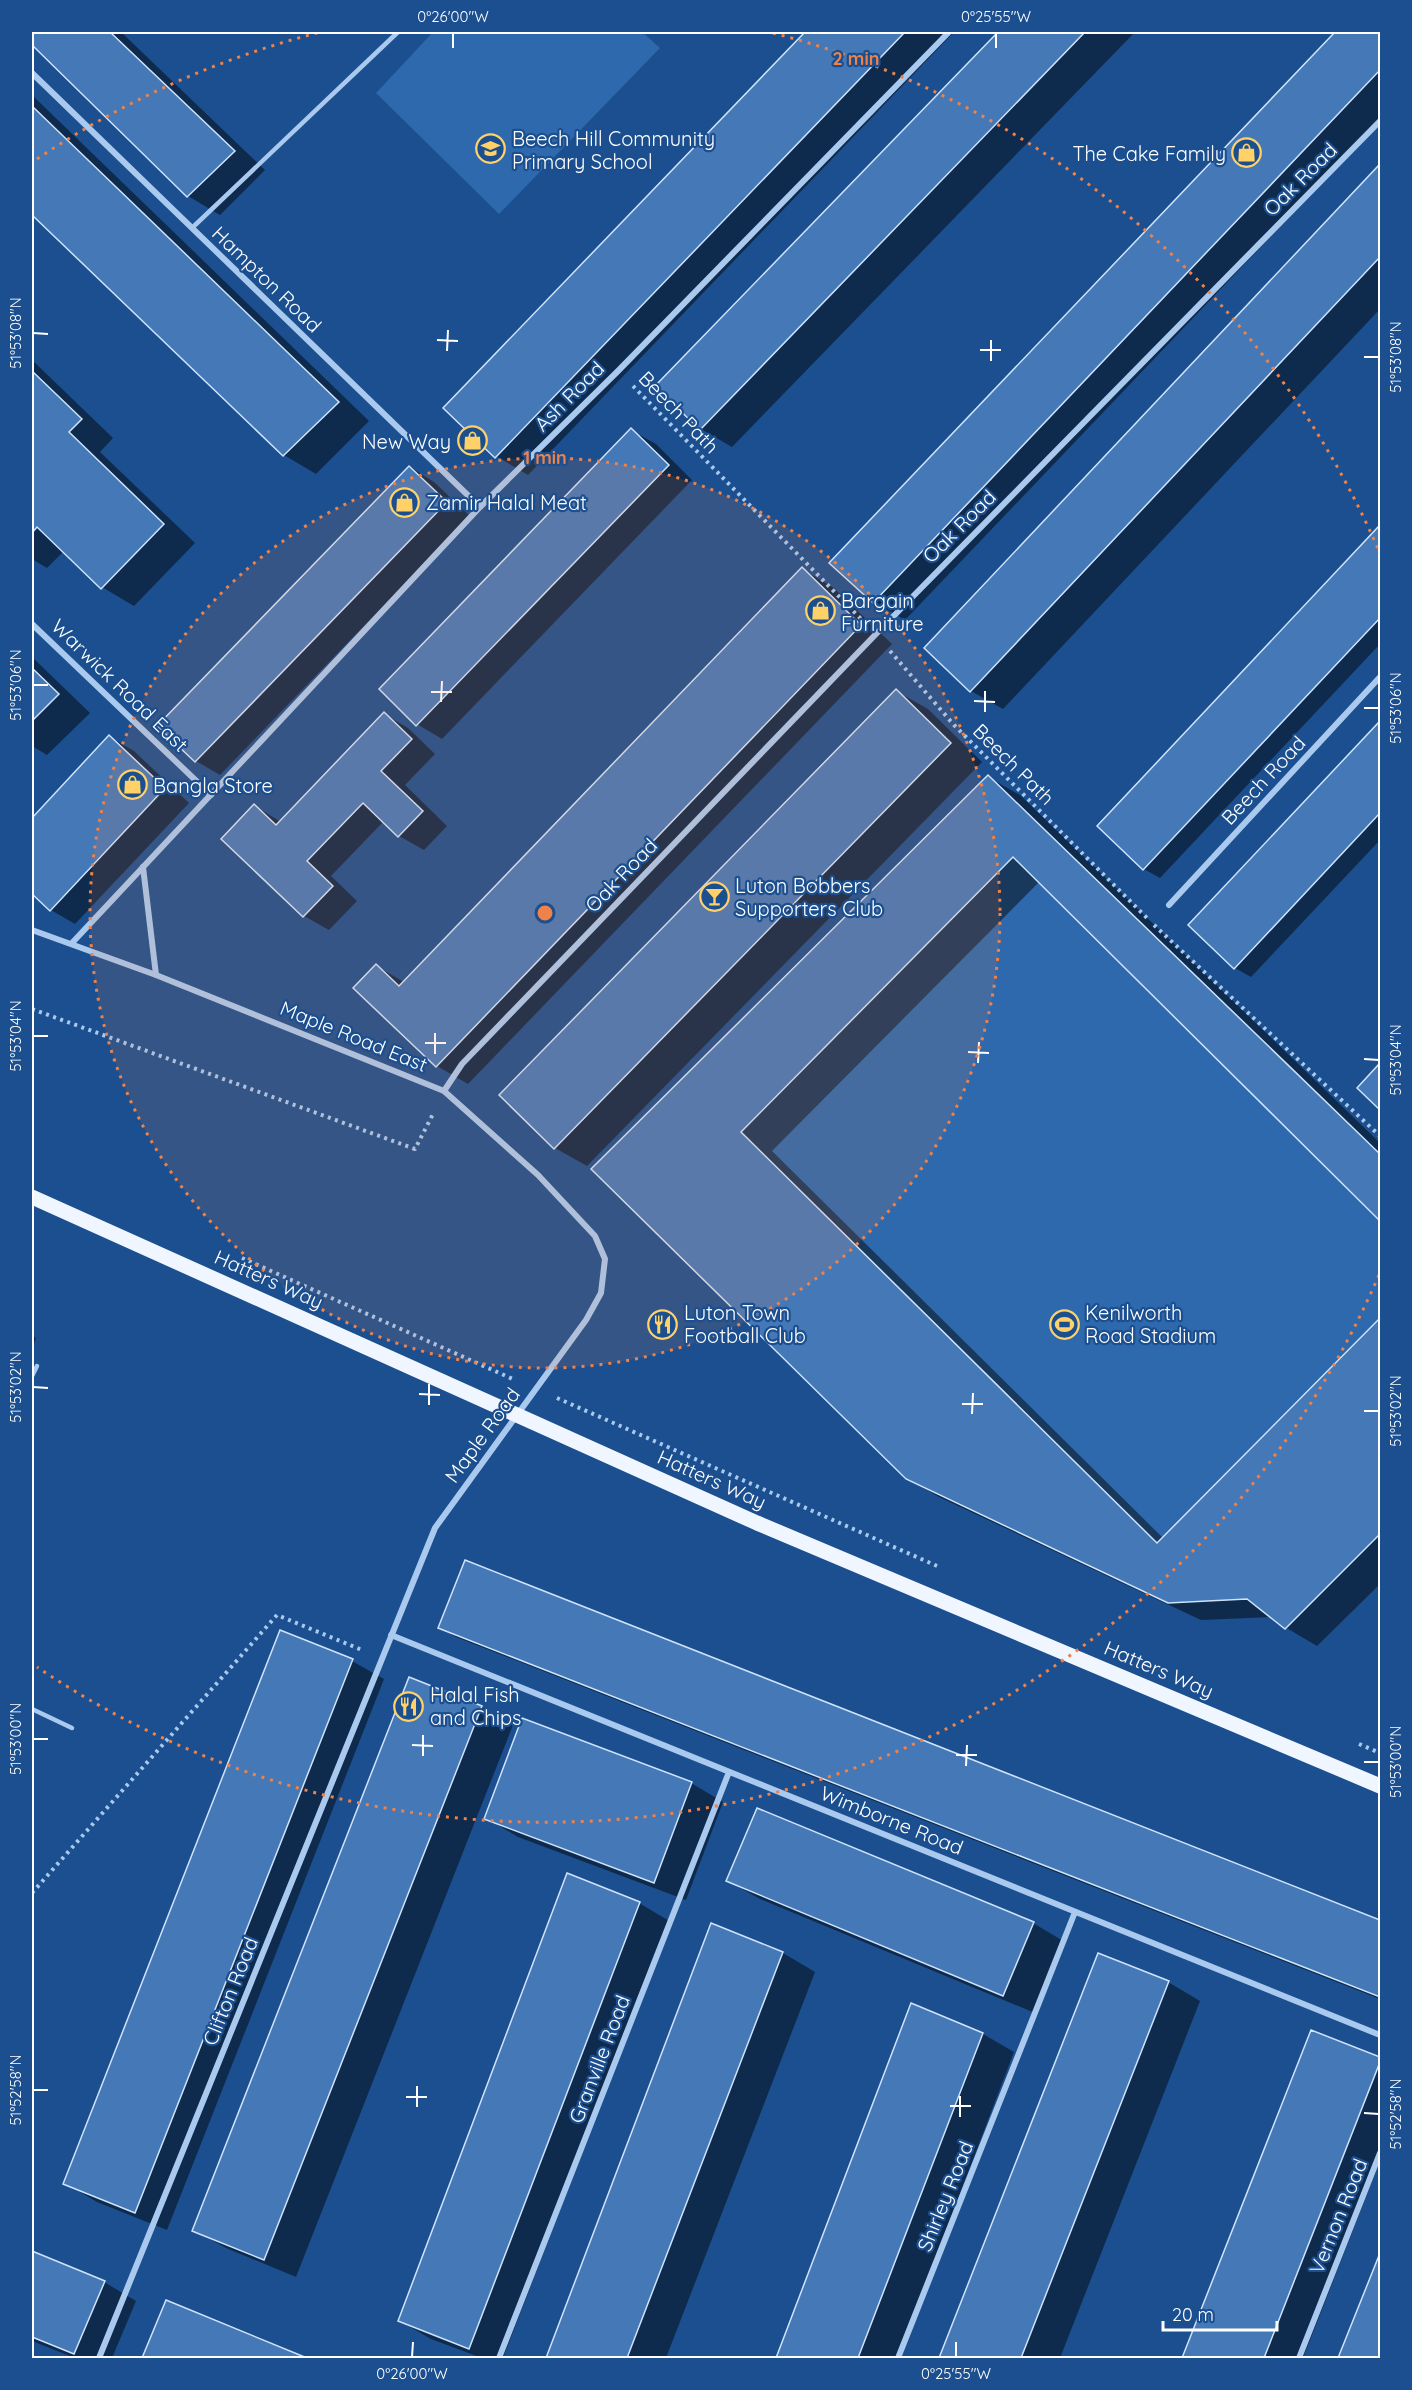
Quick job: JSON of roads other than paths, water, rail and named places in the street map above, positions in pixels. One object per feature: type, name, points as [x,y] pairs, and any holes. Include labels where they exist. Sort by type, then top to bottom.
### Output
[{"type":"main road","name":"Hatters Way","points":[[32,1197],[756,1523],[1380,1786]]},
{"type":"street","name":"Ash Road","points":[[72,944],[480,507],[618,370],[949,32]]},
{"type":"street","name":"Hampton Road","points":[[32,73],[480,507]]},
{"type":"street","name":"Oak Road","points":[[444,1091],[462,1064],[876,634],[1380,121]]},
{"type":"street","name":"Warwick Road East","points":[[32,624],[211,795]]},
{"type":"street","name":"Beech Road","points":[[1169,905],[1380,677]]},
{"type":"street","points":[[143,867],[156,975]]},
{"type":"street","name":"Maple Road East","points":[[32,930],[156,975],[444,1091],[538,1176],[595,1236],[605,1260]]},
{"type":"street","name":"Maple Road","points":[[391,1635],[435,1528],[586,1320],[601,1293],[605,1260]]},
{"type":"street","name":"Clifton Road","points":[[99,2358],[391,1635]]},
{"type":"street","name":"Wimborne Road","points":[[391,1635],[1380,2035]]},
{"type":"street","name":"Granville Road","points":[[498,2358],[729,1772]]},
{"type":"street","name":"Shirley Road","points":[[898,2358],[1075,1912]]},
{"type":"street","name":"Vernon Road","points":[[1299,2358],[1380,2153]]},
{"type":"lane","points":[[191,228],[398,32]]},
{"type":"lane","points":[[32,1376],[37,1366]]},
{"type":"lane","points":[[32,1709],[72,1728]]},
{"type":"place","name":"Beech Hill Community Primary School","points":[[491,149]]},
{"type":"place","name":"The Cake Family","points":[[1247,153]]},
{"type":"place","name":"New Way","points":[[472,441]]},
{"type":"place","name":"Zamir Halal Meat","points":[[405,502]]},
{"type":"place","name":"Bargain Furniture","points":[[820,611]]},
{"type":"place","name":"Bangla Store","points":[[132,785]]},
{"type":"place","name":"Luton Bobbers Supporters Club","points":[[714,896]]},
{"type":"place","name":"Luton Town Football Club","points":[[663,1324]]},
{"type":"place","name":"Kenilworth Road Stadium","points":[[1064,1324]]},
{"type":"place","name":"Halal Fish and Chips","points":[[409,1706]]}]
